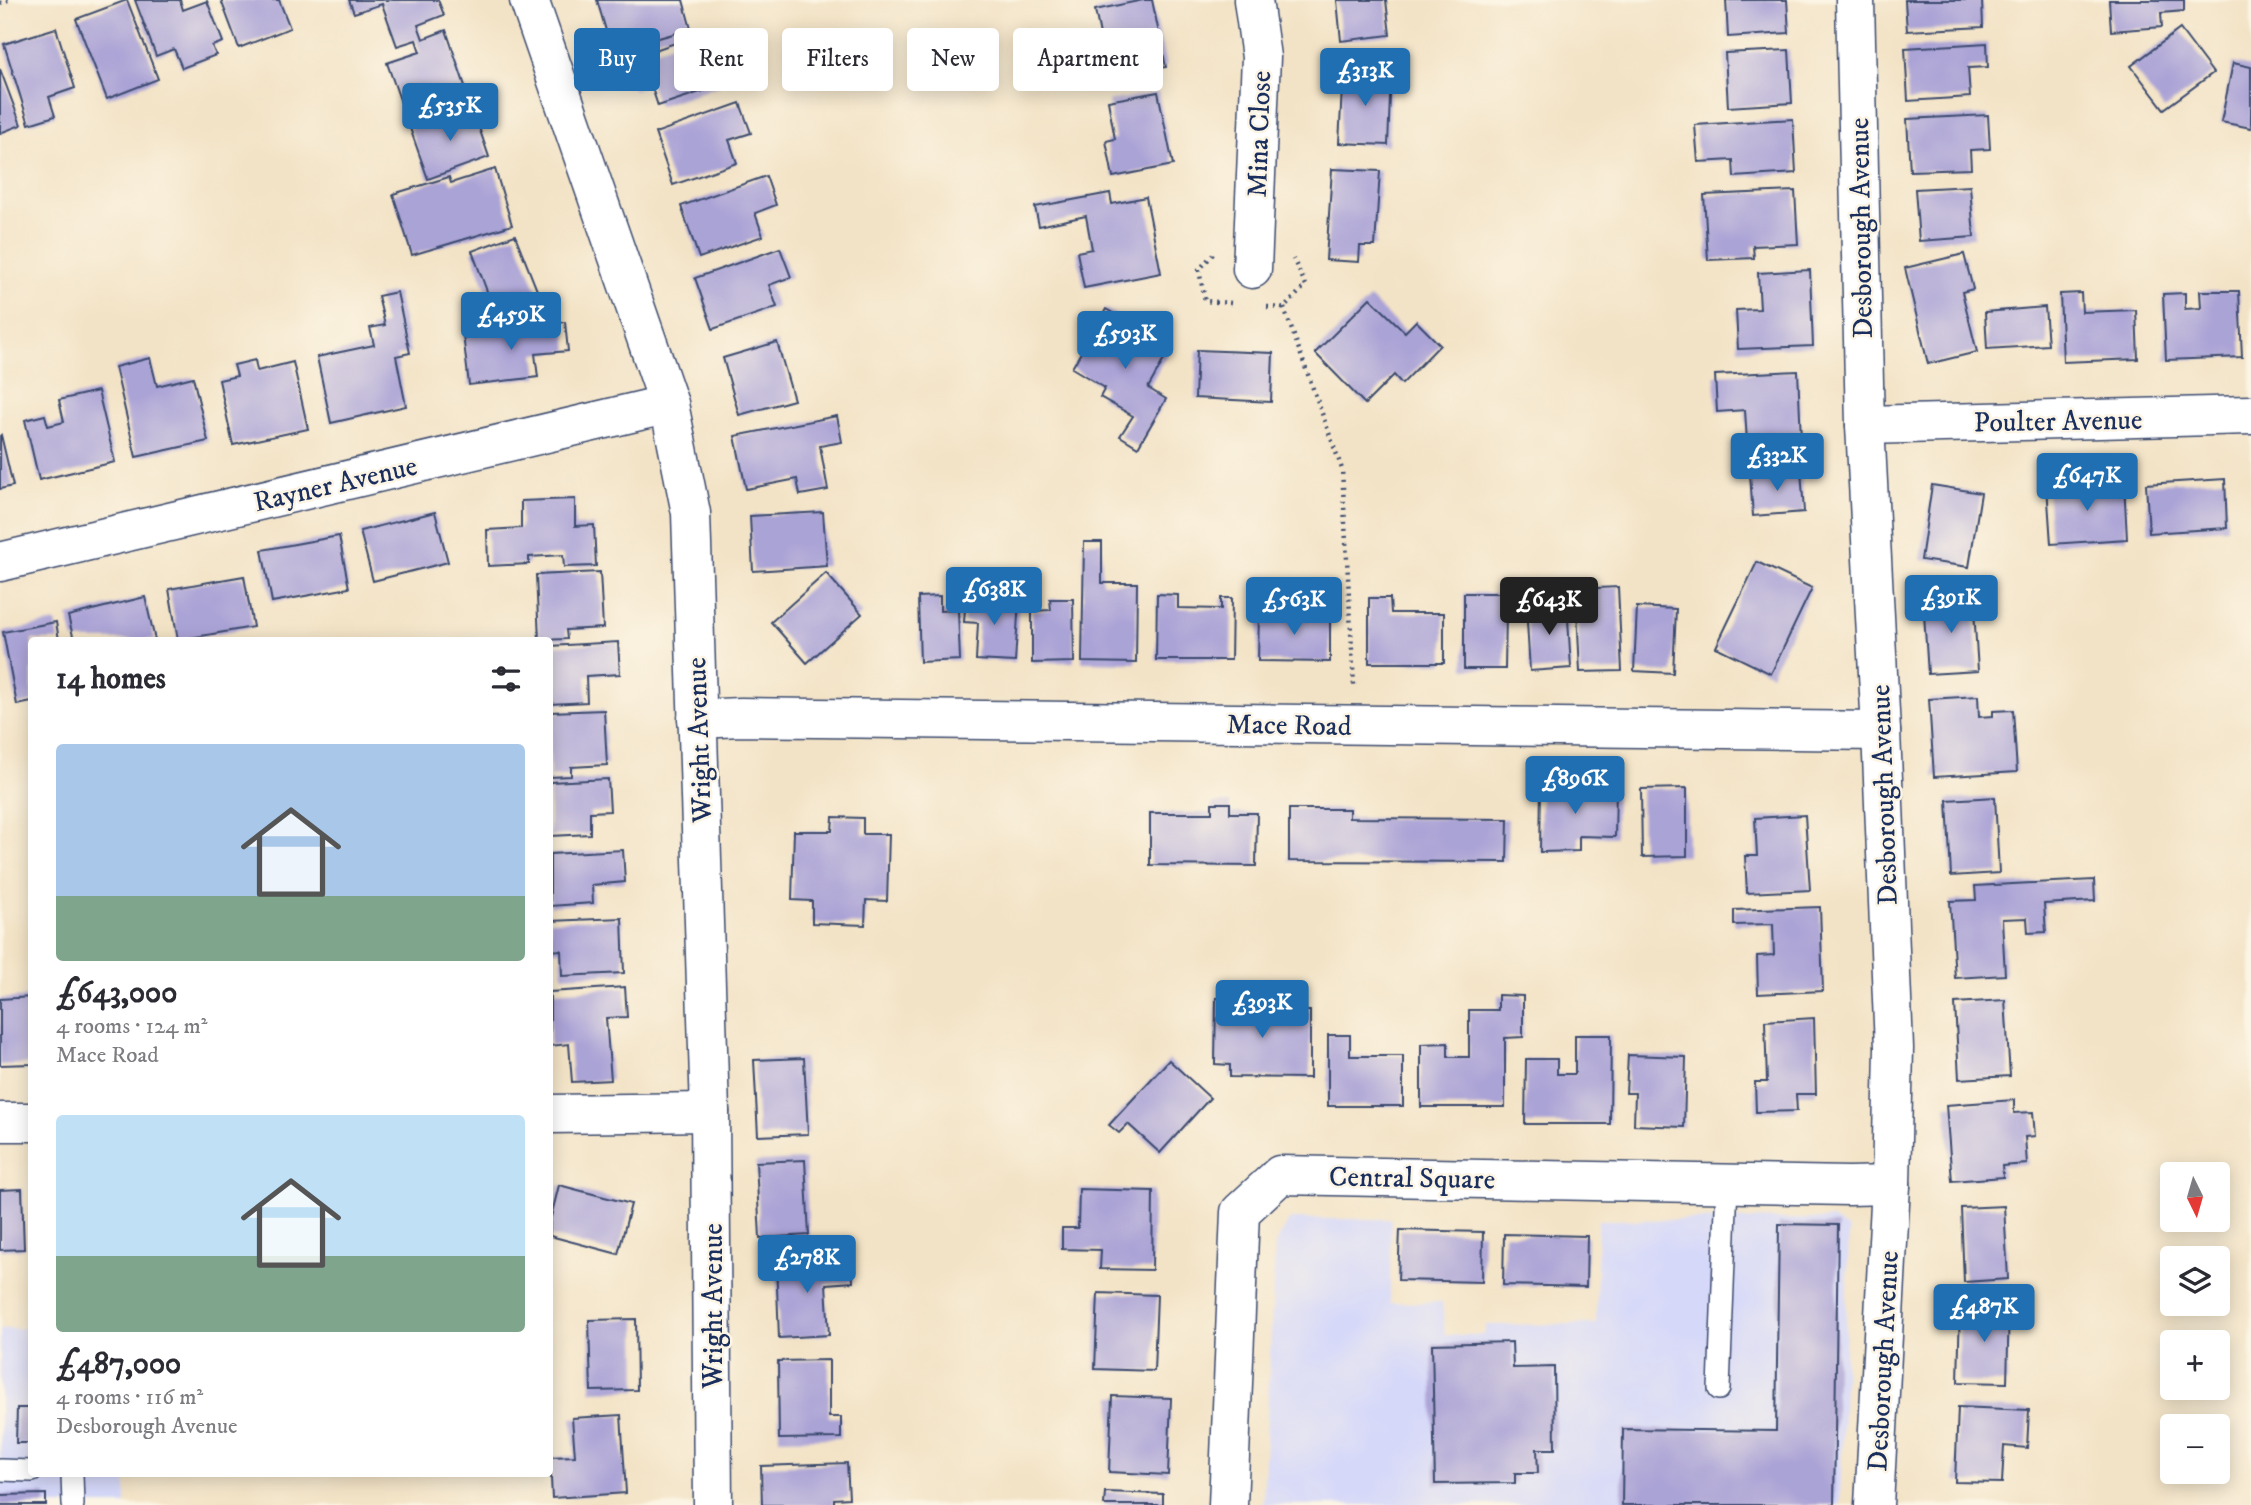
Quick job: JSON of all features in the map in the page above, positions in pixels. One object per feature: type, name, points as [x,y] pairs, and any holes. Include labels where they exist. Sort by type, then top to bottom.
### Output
[{"type":"street","name":"Wright Avenue","points":[[529,0],[669,404],[691,513],[710,1112],[713,1505]]},
{"type":"street","name":"Mina Close","points":[[1252,269],[1261,57],[1253,0]]},
{"type":"street","name":"Desborough Avenue","points":[[1854,0],[1865,425],[1894,1048],[1891,1185],[1874,1505]]},
{"type":"street","name":"Rayner Avenue","points":[[0,562],[669,404]]},
{"type":"street","name":"Poulter Avenue","points":[[1865,425],[2251,415]]},
{"type":"street","name":"Mace Road","points":[[697,719],[741,717],[1881,731]]},
{"type":"street","points":[[553,1114],[710,1112]]},
{"type":"street","points":[[0,1122],[28,1122]]},
{"type":"street","name":"Central Square","points":[[1228,1505],[1240,1212],[1280,1175],[1891,1185]]},
{"type":"lane","points":[[1719,1388],[1727,1183]]},
{"type":"lane","points":[[0,1470],[28,1471]]},
{"type":"lane","points":[[72,1477],[73,1505]]},
{"type":"path","points":[[0,3],[8,0]]},
{"type":"path","points":[[1284,308],[1342,469],[1354,687]]},
{"type":"shaded area","points":[[1290,1219],[1391,1219],[1390,1303],[1442,1302],[1445,1335],[1484,1335],[1486,1325],[1596,1324],[1598,1220],[1832,1219],[1849,1230],[1840,1505],[1263,1505],[1275,1244]]},
{"type":"shaded area","points":[[28,1328],[28,1477],[126,1477],[126,1505],[0,1505],[0,1329]]},
{"type":"building","points":[[127,0],[158,79],[107,99],[76,19]]},
{"type":"building","points":[[135,0],[180,0],[183,10],[207,1],[223,42],[212,46],[216,55],[182,68],[174,49],[156,56]]},
{"type":"building","points":[[221,0],[279,0],[290,28],[239,48]]},
{"type":"building","points":[[349,0],[438,0],[444,15],[418,25],[423,39],[446,30],[467,92],[405,114],[387,63],[420,52],[416,40],[397,46],[382,4],[354,13]]},
{"type":"building","points":[[597,0],[683,0],[691,28],[674,28],[674,34],[660,38],[660,28],[605,28]]},
{"type":"building","points":[[1152,0],[1158,28],[1099,28],[1095,10]]},
{"type":"building","points":[[1337,0],[1386,0],[1390,35],[1341,41]]},
{"type":"building","points":[[1726,0],[1787,0],[1789,33],[1728,37]]},
{"type":"building","points":[[1905,0],[1982,0],[1983,27],[1907,31]]},
{"type":"building","points":[[2109,0],[2184,0],[2184,11],[2161,13],[2162,27],[2111,31]]},
{"type":"building","points":[[56,28],[75,88],[49,97],[55,116],[29,124],[4,44]]},
{"type":"building","points":[[2180,29],[2213,73],[2164,109],[2131,66]]},
{"type":"building","points":[[674,43],[674,91],[703,91],[658,106],[653,91],[660,91],[660,48]]},
{"type":"building","points":[[1987,43],[1988,67],[1968,68],[1970,97],[1908,101],[1905,48]]},
{"type":"building","points":[[1789,50],[1792,103],[1728,107],[1725,53]]},
{"type":"building","points":[[2233,63],[2251,67],[2251,128],[2221,122]]},
{"type":"building","points":[[0,69],[21,125],[0,133]]},
{"type":"building","points":[[1343,70],[1391,73],[1388,145],[1339,143]]},
{"type":"building","points":[[1158,92],[1173,165],[1113,177],[1106,141],[1115,139],[1108,101]]},
{"type":"building","points":[[740,103],[751,133],[729,140],[737,163],[673,185],[655,133]]},
{"type":"building","points":[[472,107],[489,157],[428,179],[410,128]]},
{"type":"building","points":[[1988,115],[1990,149],[1970,150],[1971,169],[1910,171],[1907,119]]},
{"type":"building","points":[[1793,119],[1796,173],[1734,177],[1733,160],[1698,162],[1695,125]]},
{"type":"building","points":[[495,169],[512,225],[412,255],[393,194],[449,177],[451,183]]},
{"type":"building","points":[[1332,169],[1380,171],[1375,246],[1360,246],[1359,262],[1326,260]]},
{"type":"building","points":[[766,176],[776,205],[755,213],[763,236],[699,258],[681,206]]},
{"type":"building","points":[[1970,186],[1974,237],[1919,241],[1915,189]]},
{"type":"building","points":[[1795,191],[1798,244],[1753,246],[1754,258],[1708,260],[1704,195]]},
{"type":"building","points":[[1110,193],[1112,204],[1146,197],[1161,273],[1084,288],[1077,252],[1092,249],[1086,216],[1039,226],[1035,207]]},
{"type":"building","points":[[515,235],[538,293],[494,310],[472,251]]},
{"type":"building","points":[[780,248],[791,277],[769,285],[777,307],[713,329],[695,278]]},
{"type":"building","points":[[1964,254],[1973,289],[1962,292],[1977,352],[1928,364],[1905,268]]},
{"type":"building","points":[[1810,270],[1813,346],[1738,349],[1736,310],[1760,309],[1758,273]]},
{"type":"building","points":[[2200,291],[2239,291],[2242,357],[2166,360],[2163,294],[2185,293],[2185,309],[2201,308]]},
{"type":"building","points":[[397,292],[410,353],[396,356],[406,406],[331,423],[317,357],[374,345],[370,328],[385,325],[378,296]]},
{"type":"building","points":[[2081,293],[2082,312],[2136,310],[2138,359],[2063,362],[2060,294]]},
{"type":"building","points":[[1370,298],[1405,332],[1416,321],[1440,345],[1402,384],[1394,375],[1365,404],[1315,353]]},
{"type":"building","points":[[2045,307],[2048,345],[1987,349],[1985,312]]},
{"type":"building","points":[[1106,309],[1171,347],[1148,388],[1166,399],[1138,447],[1120,436],[1133,416],[1100,397],[1105,388],[1072,368]]},
{"type":"building","points":[[565,322],[568,351],[535,354],[538,377],[469,385],[463,334]]},
{"type":"building","points":[[777,342],[794,400],[739,415],[723,358]]},
{"type":"building","points":[[1197,350],[1273,353],[1271,402],[1195,398]]},
{"type":"building","points":[[150,358],[157,386],[193,377],[208,441],[136,457],[115,367]]},
{"type":"building","points":[[255,360],[257,371],[293,362],[308,429],[233,445],[219,380],[237,376],[234,365]]},
{"type":"building","points":[[1798,371],[1801,439],[1747,442],[1745,410],[1717,412],[1715,375]]},
{"type":"building","points":[[98,391],[115,462],[39,480],[25,420],[45,415],[48,426],[64,422],[59,400]]},
{"type":"building","points":[[837,416],[842,442],[820,446],[828,490],[800,495],[797,479],[746,489],[735,436]]},
{"type":"building","points":[[0,436],[13,486],[0,489]]},
{"type":"building","points":[[1801,470],[1804,512],[1753,516],[1750,474]]},
{"type":"building","points":[[2225,479],[2227,528],[2149,533],[2146,484]]},
{"type":"building","points":[[2124,482],[2127,539],[2051,544],[2047,486]]},
{"type":"building","points":[[1932,485],[1981,493],[1969,567],[1921,560]]},
{"type":"building","points":[[575,499],[575,526],[594,525],[596,566],[564,567],[563,555],[529,557],[529,564],[488,566],[487,530],[521,528],[521,501]]},
{"type":"building","points":[[435,512],[448,562],[373,581],[360,531]]},
{"type":"building","points":[[823,512],[827,566],[753,571],[750,516]]},
{"type":"building","points":[[339,536],[349,588],[272,602],[262,550]]},
{"type":"building","points":[[1084,542],[1102,542],[1102,583],[1137,583],[1136,663],[1082,662]]},
{"type":"building","points":[[1757,562],[1812,588],[1771,674],[1716,647]]},
{"type":"building","points":[[600,572],[603,628],[566,630],[567,639],[539,637],[536,575]]},
{"type":"building","points":[[826,573],[862,614],[807,663],[771,622]]},
{"type":"building","points":[[244,576],[253,627],[195,637],[177,637],[169,589]]},
{"type":"building","points":[[1618,587],[1622,671],[1580,672],[1576,589]]},
{"type":"building","points":[[1464,593],[1520,593],[1520,612],[1506,612],[1505,669],[1464,669]]},
{"type":"building","points":[[1157,594],[1178,595],[1178,608],[1221,609],[1221,598],[1232,598],[1231,660],[1156,660]]},
{"type":"building","points":[[966,595],[1019,599],[1015,662],[976,660],[978,623],[964,622]]},
{"type":"building","points":[[1973,595],[1978,671],[1928,674],[1923,599]]},
{"type":"building","points":[[940,596],[940,611],[958,610],[960,660],[920,662],[918,597]]},
{"type":"building","points":[[145,597],[154,637],[73,637],[68,616]]},
{"type":"building","points":[[1369,598],[1390,598],[1391,613],[1444,613],[1444,663],[1369,663]]},
{"type":"building","points":[[1050,599],[1073,599],[1074,662],[1032,663],[1032,611],[1051,610]]},
{"type":"building","points":[[1567,603],[1571,668],[1530,671],[1526,606]]},
{"type":"building","points":[[1637,607],[1676,609],[1673,673],[1634,671]]},
{"type":"building","points":[[1259,612],[1330,613],[1330,662],[1258,661]]},
{"type":"building","points":[[56,622],[58,637],[28,637],[28,703],[17,705],[3,632]]},
{"type":"building","points":[[618,642],[620,674],[586,676],[587,702],[553,704],[553,646]]},
{"type":"building","points":[[1978,696],[1979,717],[1993,716],[1993,711],[2013,710],[2017,772],[1934,777],[1929,699]]},
{"type":"building","points":[[604,710],[607,765],[571,767],[571,776],[553,777],[553,712]]},
{"type":"building","points":[[608,779],[610,811],[590,812],[590,834],[553,836],[553,782]]},
{"type":"building","points":[[1541,787],[1616,788],[1615,837],[1579,836],[1579,851],[1540,852]]},
{"type":"building","points":[[1687,788],[1687,856],[1642,857],[1641,789]]},
{"type":"building","points":[[1995,797],[1999,873],[1951,876],[1947,800]]},
{"type":"building","points":[[1212,803],[1230,803],[1230,813],[1257,813],[1256,866],[1150,865],[1150,813],[1212,813]]},
{"type":"building","points":[[1289,809],[1349,809],[1349,818],[1508,819],[1507,862],[1289,861]]},
{"type":"building","points":[[1805,815],[1810,890],[1747,893],[1745,856],[1757,856],[1755,818]]},
{"type":"building","points":[[833,817],[863,818],[863,834],[889,834],[887,901],[866,900],[865,925],[812,923],[812,901],[792,900],[794,831],[832,831]]},
{"type":"building","points":[[623,850],[625,882],[592,885],[593,903],[553,906],[553,854]]},
{"type":"building","points":[[2094,880],[2095,901],[2044,904],[2046,932],[2028,933],[2027,918],[2002,919],[2005,975],[1955,978],[1950,901],[1976,900],[1975,886]]},
{"type":"building","points":[[1820,907],[1823,991],[1758,994],[1757,956],[1774,955],[1773,924],[1734,925],[1734,910]]},
{"type":"building","points":[[622,918],[624,973],[562,976],[561,950],[553,951],[553,921]]},
{"type":"building","points":[[625,987],[627,1017],[606,1018],[611,1080],[572,1082],[569,1044],[553,1046],[553,992]]},
{"type":"building","points":[[1498,995],[1523,996],[1523,1037],[1505,1038],[1505,1107],[1421,1107],[1421,1044],[1448,1043],[1448,1057],[1469,1057],[1469,1010],[1498,1010]]},
{"type":"building","points":[[28,997],[28,1064],[0,1065],[0,999]]},
{"type":"building","points":[[1216,998],[1268,999],[1269,1011],[1310,1011],[1310,1078],[1230,1077],[1230,1065],[1215,1064]]},
{"type":"building","points":[[2005,1000],[2010,1076],[1959,1079],[1955,1003]]},
{"type":"building","points":[[1814,1018],[1816,1094],[1796,1094],[1797,1111],[1756,1112],[1755,1082],[1767,1082],[1765,1021]]},
{"type":"building","points":[[1328,1035],[1350,1035],[1350,1056],[1403,1056],[1403,1106],[1328,1106]]},
{"type":"building","points":[[1575,1035],[1611,1035],[1610,1124],[1525,1124],[1526,1059],[1557,1059],[1557,1074],[1575,1074]]},
{"type":"building","points":[[1628,1055],[1686,1057],[1684,1127],[1634,1125],[1635,1093],[1626,1093]]},
{"type":"building","points":[[804,1058],[808,1134],[758,1136],[754,1060]]},
{"type":"building","points":[[1169,1060],[1210,1098],[1160,1153],[1128,1124],[1119,1133],[1109,1125]]},
{"type":"building","points":[[2014,1100],[2014,1113],[2033,1112],[2035,1136],[2025,1137],[2027,1164],[2002,1166],[2003,1177],[1952,1181],[1946,1105]]},
{"type":"building","points":[[805,1160],[809,1235],[760,1238],[756,1162]]},
{"type":"building","points":[[559,1185],[631,1204],[618,1254],[553,1237],[553,1209]]},
{"type":"building","points":[[22,1189],[24,1249],[0,1250],[0,1190]]},
{"type":"building","points":[[1079,1189],[1153,1191],[1152,1270],[1100,1269],[1101,1250],[1062,1249],[1062,1228],[1078,1228]]},
{"type":"building","points":[[2004,1206],[2008,1279],[1964,1282],[1961,1208]]},
{"type":"building","points":[[1779,1224],[1838,1225],[1834,1505],[1622,1505],[1623,1429],[1776,1431]]},
{"type":"building","points":[[1400,1230],[1483,1232],[1482,1282],[1398,1280]]},
{"type":"building","points":[[1504,1234],[1587,1236],[1586,1287],[1503,1285]]},
{"type":"building","points":[[852,1259],[853,1282],[826,1284],[829,1335],[779,1338],[776,1262]]},
{"type":"building","points":[[1098,1293],[1157,1295],[1154,1371],[1095,1369]]},
{"type":"building","points":[[1960,1306],[2009,1307],[2007,1383],[1958,1382]]},
{"type":"building","points":[[636,1319],[637,1390],[591,1391],[589,1320]]},
{"type":"building","points":[[1512,1342],[1513,1368],[1554,1367],[1555,1449],[1537,1449],[1538,1473],[1515,1473],[1515,1483],[1435,1484],[1432,1344]]},
{"type":"building","points":[[829,1360],[829,1417],[841,1417],[841,1438],[779,1439],[778,1361]]},
{"type":"building","points":[[1112,1396],[1171,1398],[1168,1475],[1109,1472]]},
{"type":"building","points":[[1958,1407],[2029,1410],[2027,1448],[2004,1446],[2002,1483],[1955,1482]]},
{"type":"building","points":[[17,1408],[28,1408],[28,1443],[16,1443]]},
{"type":"building","points":[[621,1415],[626,1493],[552,1498],[553,1457],[575,1456],[572,1418]]},
{"type":"building","points":[[847,1463],[849,1498],[834,1499],[834,1505],[762,1505],[761,1466]]},
{"type":"building","points":[[1105,1492],[1163,1494],[1163,1505],[1104,1505]]},
{"type":"building","points":[[46,1494],[46,1505],[0,1505],[0,1495]]}]
